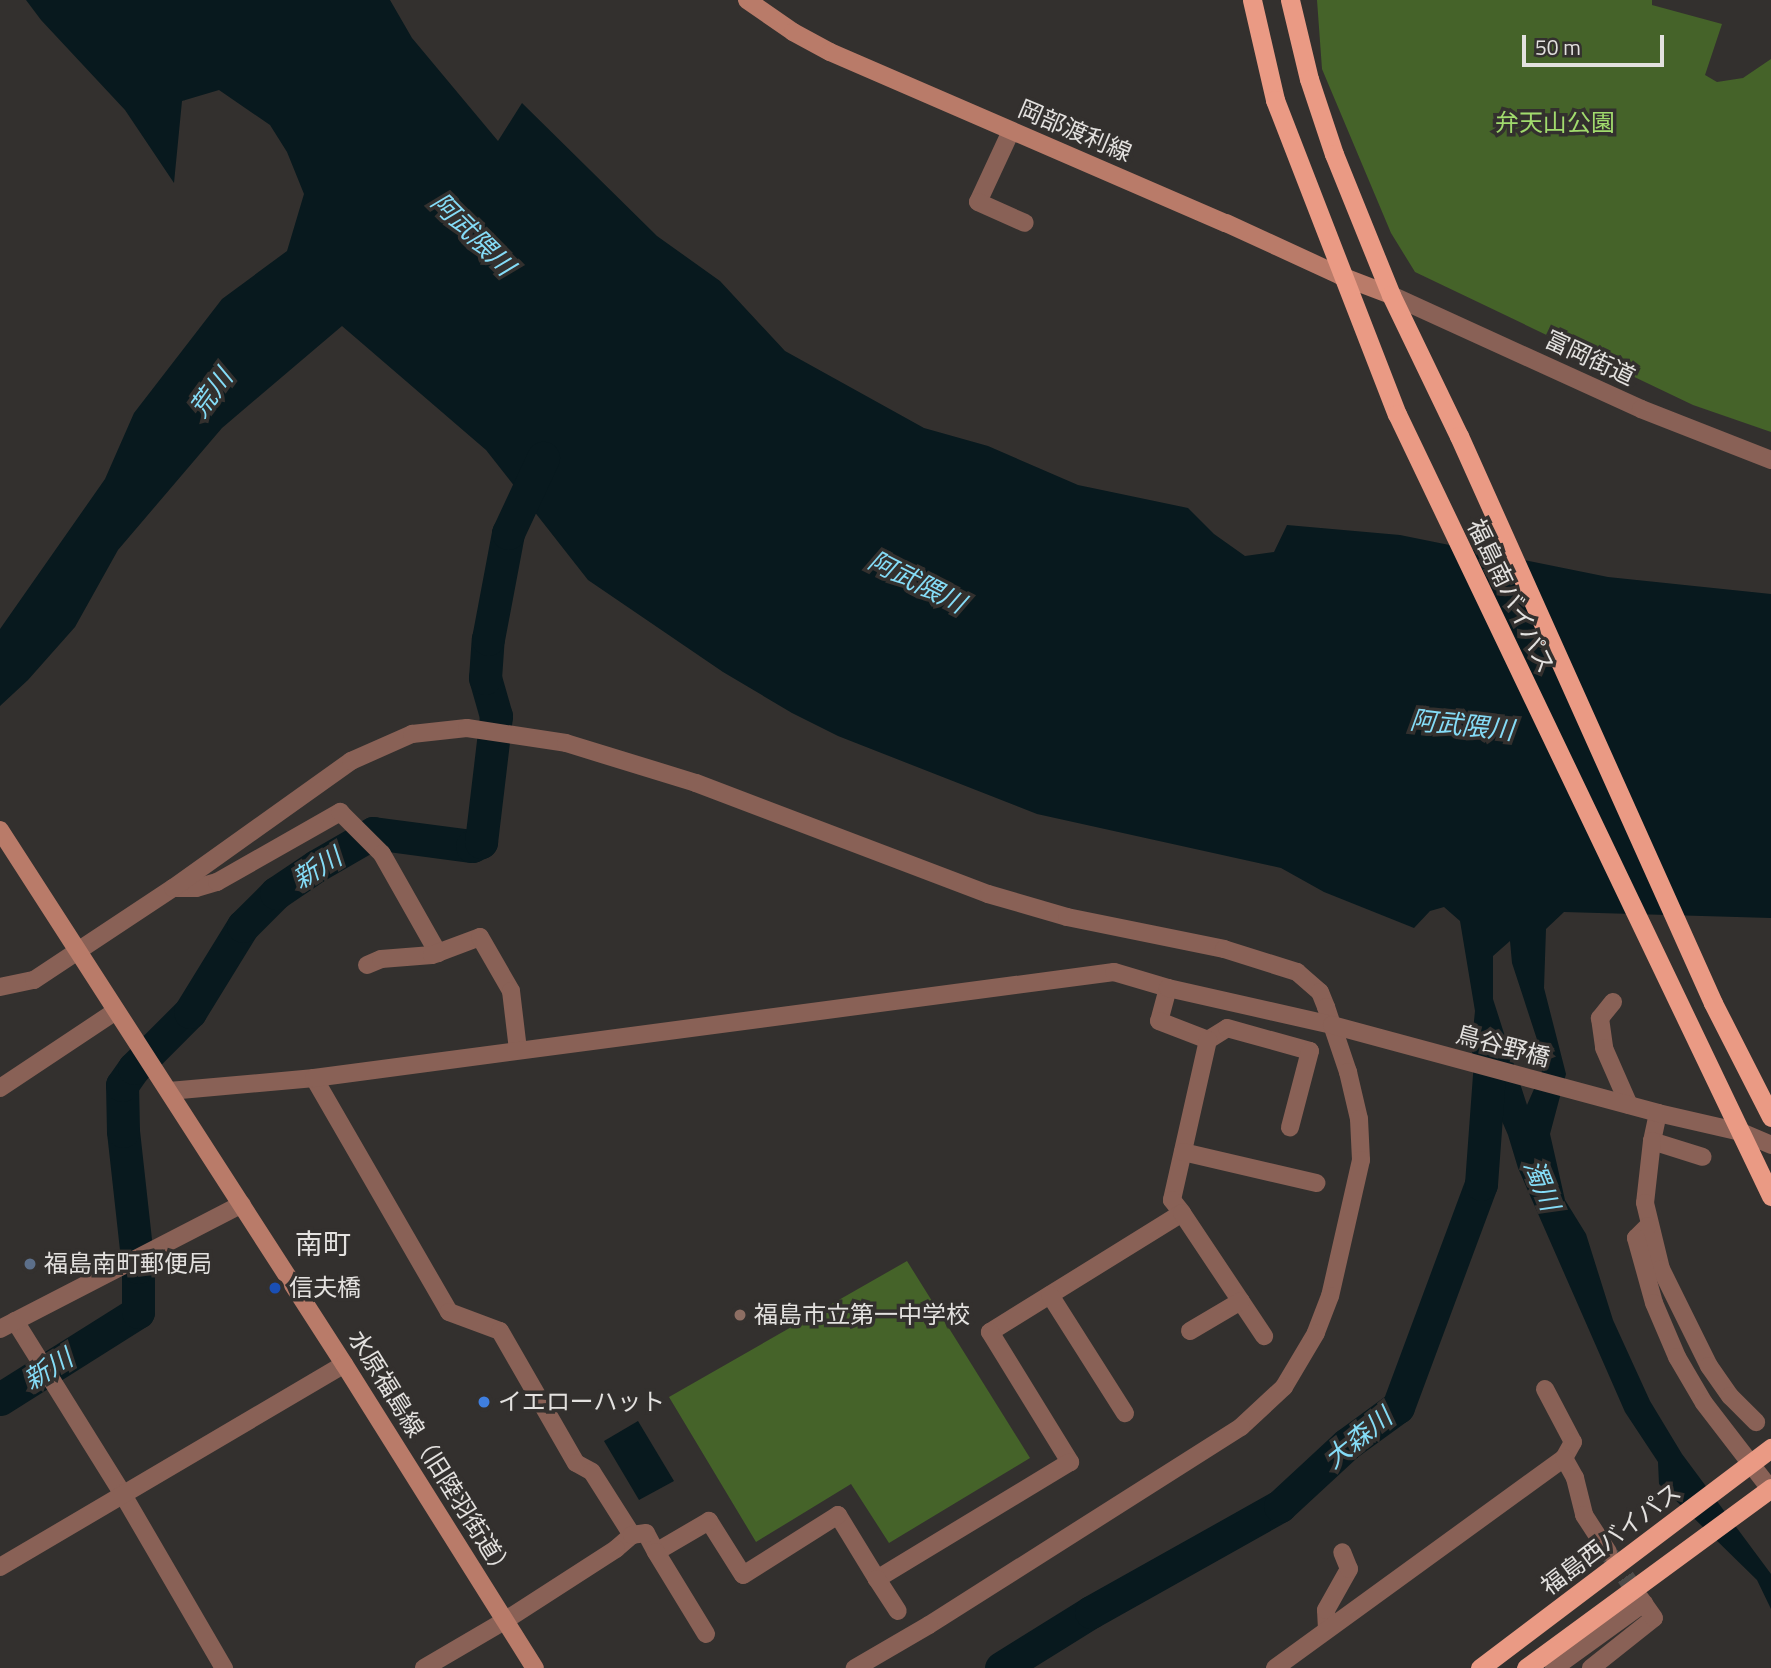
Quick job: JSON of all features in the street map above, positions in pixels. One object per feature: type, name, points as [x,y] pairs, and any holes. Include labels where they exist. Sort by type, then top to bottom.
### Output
[{"type":"highway","name":"福島南バイパス","points":[[1252,0],[1275,100],[1341,276],[1397,414],[1771,1196]]},
{"type":"highway","name":"福島南バイパス","points":[[1290,0],[1309,79],[1334,154],[1391,295],[1438,393],[1713,1003],[1771,1117]]},
{"type":"highway","name":"福島西バイパス","points":[[1480,1668],[1771,1448]]},
{"type":"highway","points":[[1526,1668],[1768,1490]]},
{"type":"main road","name":"岡部渡利線","points":[[747,0],[793,32],[830,52],[1226,223],[1341,276],[1391,295]]},
{"type":"main road","points":[[0,830],[78,951]]},
{"type":"main road","name":"水原福島線（旧陸羽街道）","points":[[78,951],[344,1364],[535,1668]]},
{"type":"street","points":[[1011,131],[978,202],[1025,223]]},
{"type":"street","name":"富岡街道","points":[[1391,295],[1641,409],[1771,460]]},
{"type":"street","points":[[0,987],[34,980],[173,888],[351,761],[412,734],[467,728],[566,743],[696,783],[988,894],[1067,917],[1224,948],[1297,972],[1320,992],[1332,1025],[1348,1072],[1359,1119],[1361,1160],[1329,1296],[1316,1333],[1284,1387],[1241,1427],[929,1625],[855,1668]]},
{"type":"street","points":[[173,888],[196,888],[217,882],[340,812],[382,854],[438,953]]},
{"type":"street","points":[[367,965],[381,959],[438,953],[480,937],[511,991],[518,1050]]},
{"type":"street","name":"鳥谷野橋","points":[[169,1091],[314,1077],[1114,972],[1168,988],[1332,1025],[1658,1113],[1741,1132],[1771,1145]]},
{"type":"street","points":[[1168,988],[1158,1021],[1208,1041]]},
{"type":"street","points":[[1613,1002],[1600,1018],[1604,1048],[1629,1105]]},
{"type":"street","points":[[0,1088],[116,1011]]},
{"type":"street","points":[[1264,1336],[1172,1200],[1208,1041],[1227,1028],[1311,1051],[1290,1127]]},
{"type":"street","points":[[314,1077],[449,1312],[500,1331],[576,1462],[592,1472],[632,1535]]},
{"type":"street","points":[[1658,1113],[1645,1203],[1648,1226],[1661,1269],[1709,1366],[1730,1396],[1756,1422]]},
{"type":"street","points":[[1652,1141],[1703,1157]]},
{"type":"street","points":[[1183,1152],[1316,1183]]},
{"type":"street","points":[[224,1668],[122,1493],[8,1325],[242,1204]]},
{"type":"street","points":[[877,1579],[1070,1462],[990,1332],[1182,1213]]},
{"type":"street","points":[[1648,1226],[1636,1238],[1654,1303],[1677,1357],[1746,1466],[1768,1490]]},
{"type":"street","points":[[1050,1295],[1125,1413]]},
{"type":"street","points":[[1191,1331],[1241,1301]]},
{"type":"street","points":[[0,1567],[344,1364]]},
{"type":"street","points":[[1275,1668],[1564,1458],[1573,1442],[1545,1389]]},
{"type":"street","points":[[1564,1458],[1575,1478],[1584,1515],[1608,1552]]},
{"type":"street","points":[[656,1552],[709,1521],[743,1575],[838,1515],[898,1611]]},
{"type":"street","points":[[424,1668],[506,1620],[616,1549],[632,1535],[646,1533],[706,1634]]},
{"type":"street","points":[[1327,1629],[1326,1610],[1349,1569],[1342,1552]]},
{"type":"street","points":[[1555,1668],[1642,1601],[1654,1618],[1591,1668]]},
{"type":"green space","name":"弁天山公園","points":[[1317,0],[1652,0],[1652,5],[1722,24],[1705,75],[1717,82],[1743,78],[1771,59],[1771,432],[1693,405],[1415,272],[1391,233],[1322,69]]},
{"type":"green space","points":[[907,1261],[1030,1458],[889,1543],[851,1484],[756,1542],[669,1397]]},
{"type":"water","points":[[26,0],[390,0],[412,38],[498,141],[522,103],[657,236],[720,281],[785,351],[924,428],[988,446],[1078,485],[1188,508],[1214,534],[1245,556],[1274,552],[1287,525],[1400,535],[1608,577],[1771,594],[1771,918],[1564,912],[1546,929],[1544,988],[1566,1074],[1550,1134],[1565,1200],[1586,1234],[1613,1320],[1650,1401],[1682,1454],[1771,1574],[1771,1609],[1757,1580],[1659,1484],[1658,1462],[1625,1412],[1518,1168],[1508,1135],[1471,1050],[1475,1011],[1460,921],[1444,907],[1430,911],[1414,928],[1324,892],[1281,868],[1037,814],[838,736],[792,713],[723,672],[588,580],[486,450],[342,326],[222,428],[118,550],[75,627],[28,680],[0,706],[0,629],[105,479],[134,413],[222,299],[287,251],[304,194],[287,152],[270,125],[219,90],[182,101],[174,183],[125,110],[41,20]],"holes":[[[1510,941],[1512,963],[1545,1064],[1527,1105],[1493,999],[1493,956]]]},
{"type":"water","points":[[638,1421],[674,1481],[639,1500],[604,1441]]},
{"type":"waterway","name":"新川","points":[[0,1399],[138,1312],[138,1267],[123,1131],[122,1085],[134,1068],[190,1012],[243,926],[276,893],[373,833],[472,846],[481,842],[496,716],[485,678],[488,639],[508,533],[543,458]]},
{"type":"waterway","name":"大森川","points":[[1001,1668],[1091,1612],[1280,1506],[1347,1444],[1398,1407],[1481,1184],[1491,1047]]},
{"type":"tunnel","points":[[1610,1555],[1640,1598]]},
{"type":"place","name":"福島南町郵便局","points":[[30,1264]]},
{"type":"place","name":"信夫橋","points":[[275,1288]]},
{"type":"place","name":"福島市立第一中学校","points":[[740,1315]]},
{"type":"place","name":"イエローハット","points":[[484,1402]]},
{"type":"district","name":"南町","points":[[323,1244]]},
{"type":"water label","name":"阿武隈川","points":[[473,234]]},
{"type":"water label","name":"荒川","points":[[211,393]]},
{"type":"water label","name":"阿武隈川","points":[[917,582]]},
{"type":"water label","name":"阿武隈川","points":[[1462,725]]},
{"type":"water label","name":"濁川","points":[[1542,1185]]}]
